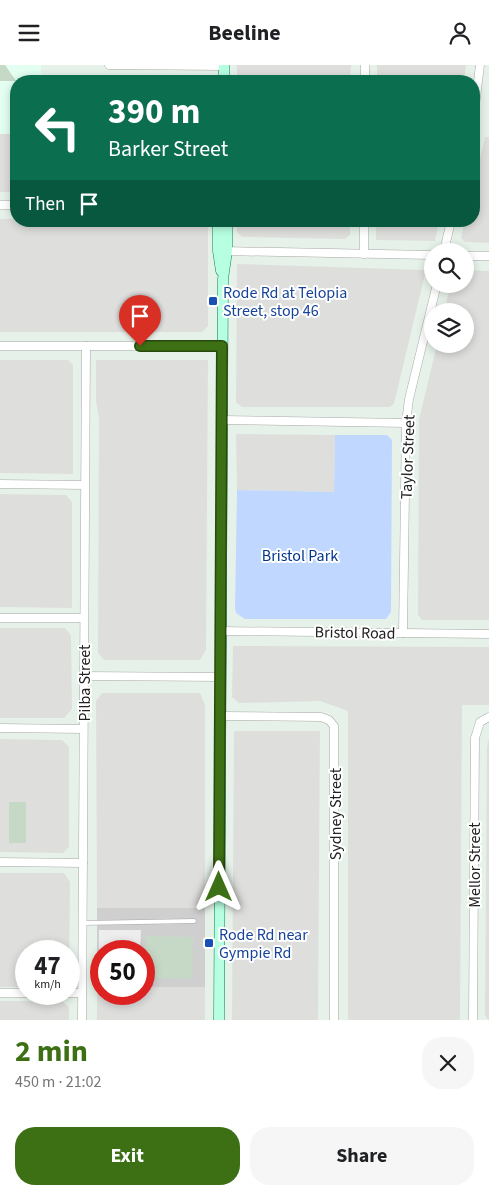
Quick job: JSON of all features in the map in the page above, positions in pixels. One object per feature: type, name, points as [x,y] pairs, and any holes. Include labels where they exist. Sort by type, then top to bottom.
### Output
[{"type":"main road","points":[[219,227],[223,251]]},
{"type":"main road","points":[[218,1020],[222,346],[223,251],[226,227]]},
{"type":"street","points":[[109,65],[224,65]]},
{"type":"street","points":[[364,227],[364,254]]},
{"type":"street","points":[[446,243],[450,227]]},
{"type":"street","points":[[223,251],[424,255]]},
{"type":"street","points":[[474,256],[489,256]]},
{"type":"street","name":"Taylor Street","points":[[403,633],[406,423],[409,399],[435,293]]},
{"type":"street","points":[[0,345],[222,346]]},
{"type":"street","name":"Pilba Street","points":[[82,1020],[86,346]]},
{"type":"street","points":[[222,421],[406,423]]},
{"type":"street","points":[[0,484],[84,485]]},
{"type":"street","points":[[0,618],[84,618]]},
{"type":"street","name":"Bristol Road","points":[[221,631],[489,633]]},
{"type":"street","points":[[84,676],[221,677]]},
{"type":"street","name":"Sydney Street","points":[[221,716],[321,717],[329,720],[334,726],[334,1020]]},
{"type":"street","name":"Mellor Street","points":[[473,1020],[475,738],[480,722],[489,717]]},
{"type":"street","points":[[0,728],[83,729]]},
{"type":"street","points":[[0,862],[84,863]]},
{"type":"street","points":[[0,993],[15,993]]},
{"type":"lane","points":[[83,923],[194,921]]},
{"type":"shaded area","points":[[0,65],[41,65],[41,75],[10,75],[10,134],[0,134]]},
{"type":"shaded area","points":[[237,65],[351,65],[350,75],[237,75]]},
{"type":"shaded area","points":[[377,65],[466,65],[465,75],[377,75]]},
{"type":"shaded area","points":[[0,134],[10,134],[10,192],[0,192]]},
{"type":"shaded area","points":[[485,137],[489,137],[489,243],[465,242],[461,238],[464,227],[480,227],[480,159]]},
{"type":"shaded area","points":[[0,219],[10,219],[10,227],[208,227],[208,326],[202,332],[0,332]]},
{"type":"shaded area","points":[[237,227],[350,227],[350,235],[345,239],[242,237],[237,232]]},
{"type":"shaded area","points":[[376,227],[438,227],[435,241],[376,240]]},
{"type":"shaded area","points":[[237,264],[424,270],[424,278],[394,404],[389,407],[242,407],[236,402]]},
{"type":"shaded area","points":[[474,270],[489,271],[489,620],[422,620],[418,615],[419,420],[435,353],[474,353],[474,303],[446,303],[449,293],[474,293]]},
{"type":"shaded area","points":[[0,360],[68,360],[73,365],[73,474],[0,473]]},
{"type":"shaded area","points":[[96,360],[208,360],[206,650],[200,660],[104,660],[98,653],[99,418],[96,401]]},
{"type":"shaded area","points":[[236,434],[335,435],[334,492],[237,490]]},
{"type":"shaded area","points":[[0,494],[66,495],[72,502],[72,608],[0,607]]},
{"type":"shaded area","points":[[0,628],[65,628],[71,635],[72,709],[64,718],[0,718]]},
{"type":"shaded area","points":[[233,646],[489,647],[489,705],[462,705],[460,1020],[348,1020],[348,711],[320,701],[239,703],[232,697]]},
{"type":"shaded area","points":[[102,693],[200,693],[205,705],[205,908],[97,908],[96,701]]},
{"type":"shaded area","points":[[234,731],[320,731],[318,1020],[232,1020]]},
{"type":"shaded area","points":[[489,738],[488,1020],[485,1015],[487,747]]},
{"type":"shaded area","points":[[0,739],[62,740],[69,747],[69,847],[63,853],[0,852]]},
{"type":"shaded area","points":[[0,873],[64,873],[70,882],[69,940],[15,940],[15,987],[0,987]]},
{"type":"shaded area","points":[[97,908],[205,908],[205,987],[155,987],[155,940],[97,940]]},
{"type":"shaded area","points":[[99,930],[141,930],[141,940],[99,940]]},
{"type":"shaded area","points":[[155,987],[205,987],[205,1020],[97,1020],[97,1005],[155,1005]]},
{"type":"shaded area","points":[[0,1001],[15,1001],[15,1005],[67,1005],[69,1007],[69,1020],[0,1020]]},
{"type":"green space","name":"Bristol Park","points":[[335,435],[387,435],[392,440],[391,612],[386,619],[245,619],[236,613],[235,608],[237,490],[334,492]]},
{"type":"building","points":[[0,65],[5,65],[12,75],[10,75],[10,81],[0,81]]},
{"type":"building","points":[[9,802],[26,802],[26,843],[9,843]]},
{"type":"building","points":[[146,936],[193,937],[192,979],[155,978],[155,940],[146,940]]},
{"type":"place","name":"Rode Rd at Telopia Street, stop 46","points":[[213,301]]},
{"type":"place","name":"Rode Rd near Gympie Rd","points":[[209,943]]},
{"type":"route","points":[[140,346],[222,346],[219,887]]}]
